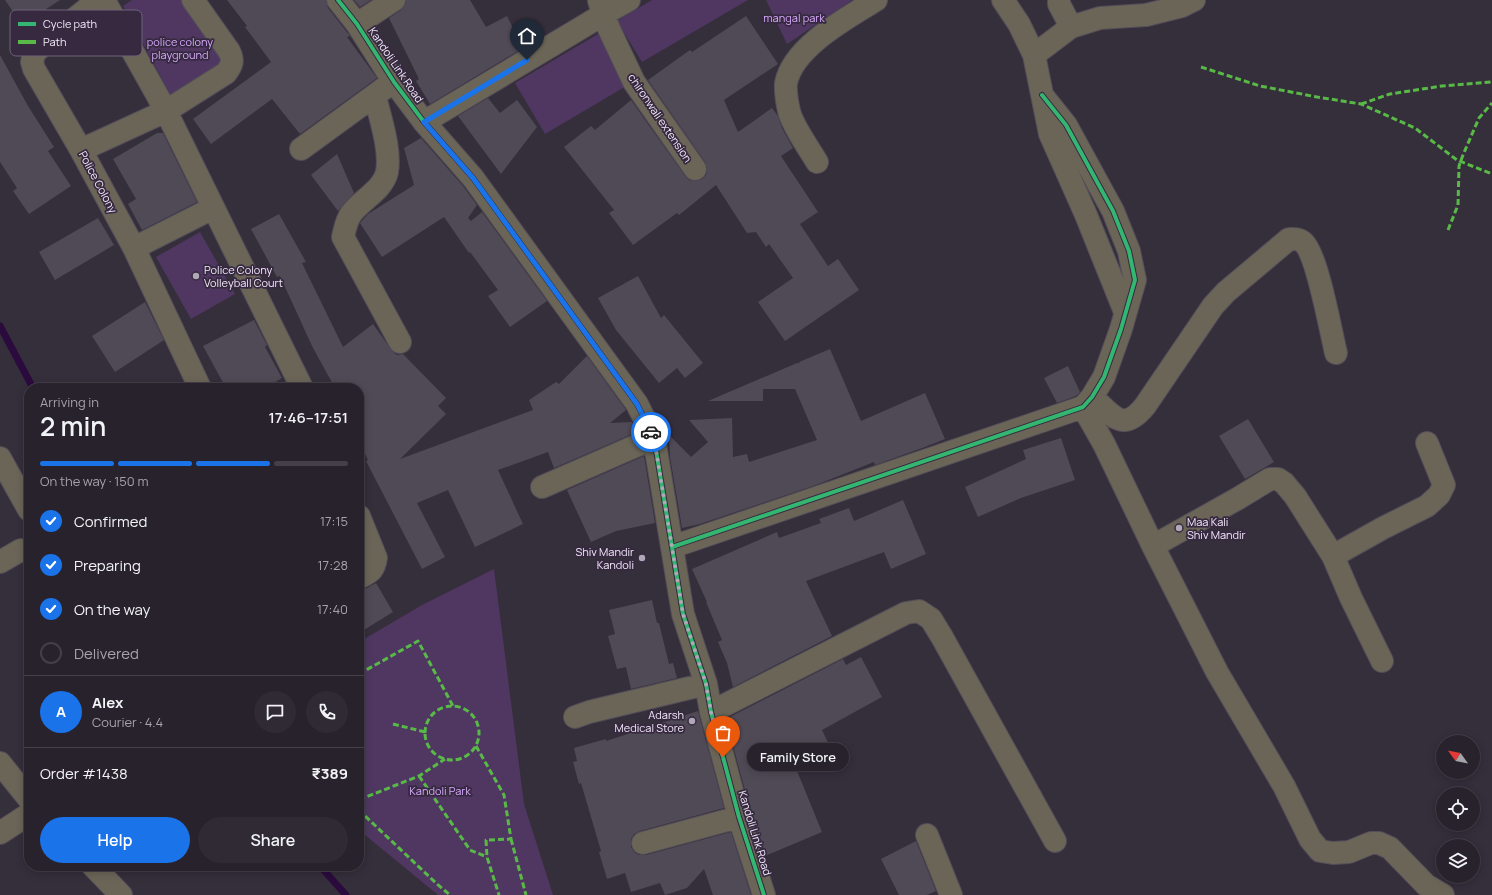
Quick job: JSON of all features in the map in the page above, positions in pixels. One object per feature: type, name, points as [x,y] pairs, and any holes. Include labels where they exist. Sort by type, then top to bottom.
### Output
[{"type":"street","name":"Police Colony","points":[[86,10],[98,0]]},
{"type":"street","points":[[104,0],[110,10]]},
{"type":"street","points":[[81,150],[166,111],[226,73],[232,66],[233,58],[229,51],[193,0]]},
{"type":"street","name":"Kandoli Link Road","points":[[338,0],[357,24],[394,82],[424,122],[473,178],[637,404],[654,438],[683,614],[706,684],[711,712],[740,817],[764,895]]},
{"type":"street","points":[[357,24],[394,0]]},
{"type":"street","points":[[424,122],[601,7],[629,0]]},
{"type":"street","points":[[817,162],[791,116],[786,84],[793,68],[803,52],[835,26],[876,0]]},
{"type":"street","points":[[672,547],[1087,402],[1104,377],[1133,292],[1135,280],[1129,250],[1113,211],[1066,125],[1042,95],[1034,55],[1019,24],[1004,0]]},
{"type":"street","points":[[1060,0],[1059,4],[1071,27]]},
{"type":"street","points":[[1034,55],[1071,27],[1100,18],[1146,15],[1182,6],[1194,0]]},
{"type":"street","name":"chironwali extension","points":[[601,7],[609,29],[634,82],[695,169]]},
{"type":"street","name":"Police Colony","points":[[34,56],[32,62],[34,69],[81,150],[134,248],[198,383]]},
{"type":"street","points":[[135,56],[166,111],[213,208],[294,383]]},
{"type":"street","points":[[301,149],[394,82]]},
{"type":"street","points":[[375,96],[387,150],[386,172],[380,184],[351,213],[346,223],[343,237],[400,342]]},
{"type":"street","points":[[134,248],[213,208]]},
{"type":"street","points":[[1087,402],[1123,421],[1130,420],[1138,415],[1213,306],[1226,292],[1288,239],[1298,239],[1304,243],[1311,255],[1324,297],[1336,353]]},
{"type":"street","points":[[1087,402],[1104,444],[1153,546],[1217,672],[1284,786],[1310,839],[1320,851],[1333,854],[1349,852],[1371,843],[1379,843],[1390,848],[1426,885],[1443,895]]},
{"type":"street","points":[[542,487],[654,438]]},
{"type":"street","points":[[1333,556],[1383,528],[1427,506],[1439,496],[1444,485],[1427,443]]},
{"type":"street","points":[[0,458],[24,501]]},
{"type":"street","points":[[1153,546],[1270,479],[1278,479],[1284,483],[1295,496],[1333,556],[1351,598],[1382,662]]},
{"type":"street","points":[[364,528],[376,558],[372,571],[364,575]]},
{"type":"street","points":[[0,562],[21,550]]},
{"type":"street","points":[[711,712],[906,613],[919,611],[931,619],[942,637],[1055,841]]},
{"type":"street","points":[[575,718],[589,712],[706,684]]},
{"type":"street","points":[[0,763],[24,793]]},
{"type":"street","points":[[0,833],[24,817]]},
{"type":"street","points":[[643,843],[740,817]]},
{"type":"street","points":[[927,836],[951,895]]},
{"type":"street","points":[[98,871],[121,895]]},
{"type":"green space","name":"police colony playground","points":[[132,0],[183,0],[226,59],[171,96],[142,42],[142,10],[125,10],[123,6]]},
{"type":"green space","points":[[652,0],[748,0],[642,62],[617,21]]},
{"type":"green space","name":"mangal park","points":[[766,0],[852,0],[787,44]]},
{"type":"green space","points":[[598,34],[628,85],[545,134],[515,83]]},
{"type":"green space","name":"Police Colony Volleyball Court","points":[[200,232],[235,294],[191,319],[156,257]]},
{"type":"green space","name":"Kandoli Park","points":[[494,569],[524,804],[553,895],[438,895],[364,834],[364,639],[422,605]]},
{"type":"building","points":[[5,0],[60,0],[45,10],[12,10]]},
{"type":"building","points":[[227,0],[326,0],[328,8],[350,36],[347,37],[377,78],[300,134],[272,99],[211,144],[193,119],[271,62],[245,27],[247,26]]},
{"type":"building","points":[[354,0],[371,0],[360,7]]},
{"type":"building","points":[[406,0],[470,0],[486,27],[507,16],[523,48],[430,104],[416,81],[419,79],[389,18],[401,10],[405,5]]},
{"type":"building","points":[[746,16],[778,64],[724,100],[738,132],[772,108],[778,116],[782,128],[793,148],[781,156],[818,212],[800,224],[828,266],[838,259],[859,290],[785,341],[758,302],[793,278],[769,244],[766,247],[756,232],[747,233],[716,185],[679,215],[677,213],[633,245],[609,213],[614,210],[564,147],[591,126],[595,130],[631,100],[685,176],[689,180],[696,181],[702,179],[706,175],[707,168],[705,162],[648,80],[690,50],[692,52]]},
{"type":"building","points":[[0,55],[28,106],[54,147],[48,151],[71,186],[29,214],[13,191],[17,188],[0,162]]},
{"type":"building","points":[[488,98],[500,113],[517,100],[537,127],[501,174],[458,116]]},
{"type":"building","points":[[157,133],[163,133],[197,202],[142,230],[128,204],[136,199],[113,159]]},
{"type":"building","points":[[421,138],[463,186],[477,205],[468,218],[471,221],[482,212],[547,301],[510,327],[488,296],[498,290],[470,252],[469,253],[444,217],[382,257],[360,223],[368,214],[414,185],[404,148]]},
{"type":"building","points":[[337,154],[354,193],[338,211],[311,175]]},
{"type":"building","points":[[279,214],[306,262],[302,263],[343,347],[373,324],[393,352],[397,355],[403,354],[446,398],[438,406],[446,414],[400,459],[533,410],[529,400],[556,382],[559,384],[587,356],[626,410],[610,423],[632,422],[637,432],[554,468],[548,452],[498,470],[523,524],[475,547],[448,490],[417,503],[445,557],[422,569],[366,461],[368,460],[364,452],[364,383],[332,383],[312,346],[280,276],[277,277],[251,229]]},
{"type":"building","points":[[98,218],[114,245],[55,280],[39,252]]},
{"type":"building","points":[[638,276],[661,318],[664,315],[703,363],[685,378],[677,368],[659,383],[616,330],[598,298]]},
{"type":"building","points":[[145,302],[164,340],[115,372],[92,336]]},
{"type":"building","points":[[254,320],[267,345],[265,347],[282,378],[274,383],[223,383],[203,346]]},
{"type":"building","points":[[830,349],[861,421],[925,393],[945,439],[875,465],[874,462],[816,485],[700,524],[682,528],[670,457],[669,435],[691,457],[708,442],[689,420],[732,418],[733,457],[747,454],[749,462],[817,440],[795,389],[763,389],[763,401],[708,401]]},
{"type":"building","points":[[1068,366],[1080,392],[1076,396],[1057,403],[1044,378]]},
{"type":"building","points":[[1248,419],[1274,462],[1245,479],[1219,436]]},
{"type":"building","points":[[1061,438],[1075,480],[1021,498],[978,517],[965,487],[1026,459],[1023,450]]},
{"type":"building","points":[[644,456],[655,523],[616,531],[591,542],[567,490]]},
{"type":"building","points":[[903,500],[926,554],[891,569],[884,552],[806,581],[832,636],[733,687],[727,663],[718,642],[722,640],[692,569],[777,532],[779,538],[821,523],[819,519],[849,508],[854,521]]},
{"type":"building","points":[[376,583],[393,612],[364,630],[364,589]]},
{"type":"building","points":[[652,600],[669,664],[673,663],[677,678],[631,689],[626,667],[617,669],[608,636],[615,634],[609,610]]},
{"type":"building","points":[[861,657],[882,697],[822,730],[831,749],[795,766],[822,832],[765,856],[751,813],[726,719],[843,659],[846,665]]},
{"type":"building","points":[[698,711],[724,808],[640,831],[634,834],[631,839],[631,847],[634,852],[639,855],[646,855],[731,832],[751,895],[713,895],[704,869],[687,888],[665,895],[660,883],[631,892],[625,873],[607,879],[599,852],[601,851],[581,783],[579,784],[573,762],[577,761],[574,748],[606,739],[606,741]]},
{"type":"building","points":[[916,841],[936,891],[927,895],[899,895],[881,859]]},
{"type":"waterway","points":[[0,326],[30,383]]},
{"type":"waterway","points":[[324,871],[346,895]]},
{"type":"marked path","points":[[1201,67],[1260,86],[1361,104],[1415,128],[1457,160],[1492,174]]},
{"type":"marked path","points":[[1361,104],[1390,94],[1442,86],[1492,82]]},
{"type":"marked path","points":[[1448,230],[1458,205],[1459,166],[1479,118],[1492,103]]},
{"type":"marked path","points":[[364,671],[418,641],[453,706]]},
{"type":"marked path","points":[[452,706],[462,708],[471,714],[477,723],[479,733],[477,743],[471,752],[462,758],[452,760],[442,758],[433,752],[427,743],[425,733],[427,723],[433,714],[442,708],[452,706]]},
{"type":"marked path","points":[[393,724],[425,732]]},
{"type":"marked path","points":[[476,746],[504,795],[511,839],[486,840],[487,857],[499,895]]},
{"type":"marked path","points":[[364,798],[419,776],[445,759]]},
{"type":"marked path","points":[[419,776],[470,850],[487,857]]},
{"type":"marked path","points":[[364,815],[450,895]]},
{"type":"marked path","points":[[511,839],[526,895]]},
{"type":"cycle path","points":[[338,0],[357,24],[394,82],[424,122],[473,178],[637,404],[654,438],[683,614],[706,684],[711,712],[739,817],[764,895]]},
{"type":"cycle path","points":[[672,547],[1083,407],[1092,397],[1104,377],[1121,329],[1135,280],[1129,251],[1113,211],[1066,125],[1042,95]]},
{"type":"way so far","points":[[651,432],[654,438],[683,614],[706,684],[711,712],[723,757]]},
{"type":"place","name":"Police Colony Volleyball Court","points":[[196,276]]},
{"type":"place","name":"Maa Kali Shiv Mandir","points":[[1179,528]]},
{"type":"place","name":"Shiv Mandir Kandoli","points":[[642,558]]},
{"type":"place","name":"Adarsh Medical Store","points":[[692,721]]},
{"type":"place","name":"Family Store","points":[[723,757]]},
{"type":"route","points":[[527,60],[424,122],[473,178],[637,404],[651,432]]}]
